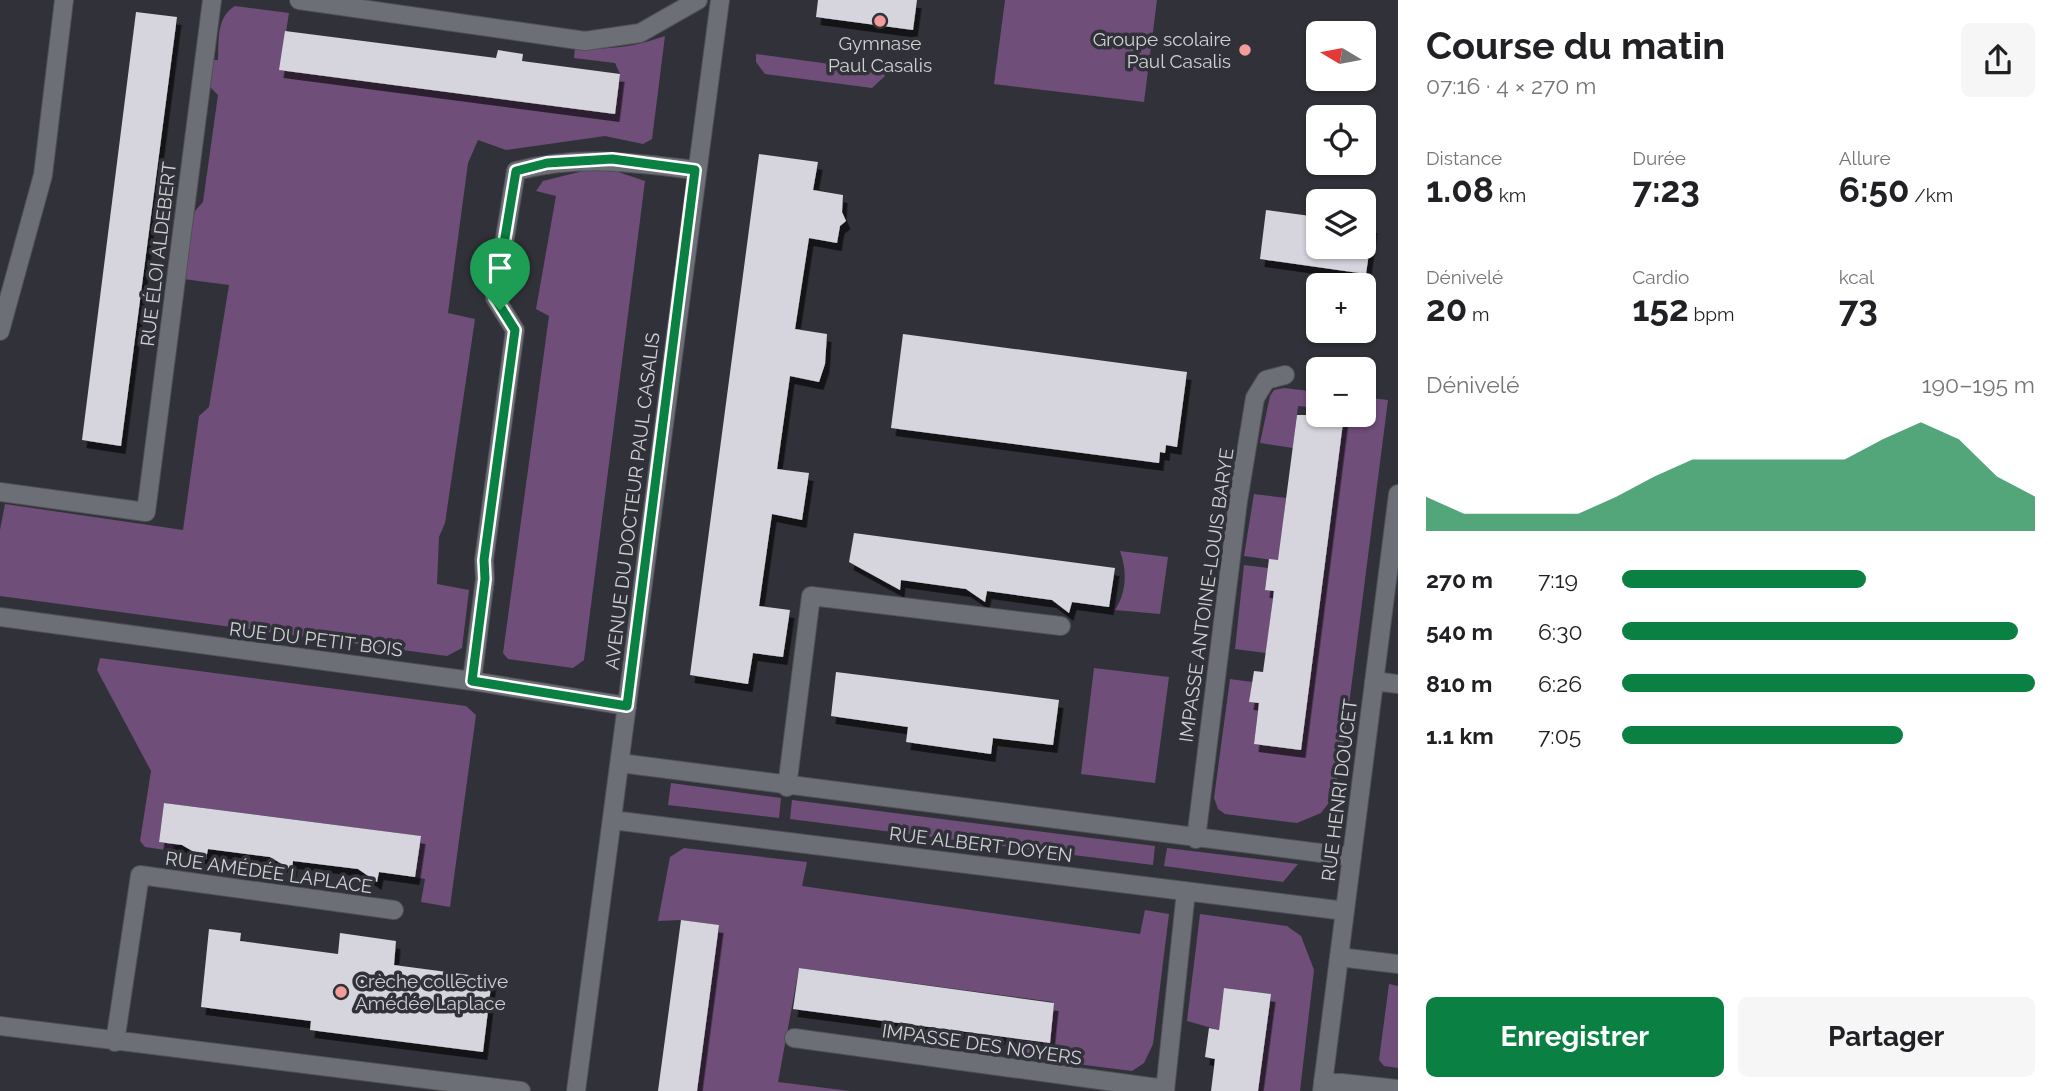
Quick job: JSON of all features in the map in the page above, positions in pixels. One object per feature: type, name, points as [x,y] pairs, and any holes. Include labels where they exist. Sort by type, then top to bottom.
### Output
[{"type":"street","points":[[0,331],[43,175],[64,0]]},
{"type":"street","name":"RUE ÉLOI ALDEBERT","points":[[0,492],[146,512],[212,0]]},
{"type":"street","points":[[299,0],[585,41],[640,33],[698,0]]},
{"type":"street","name":"AVENUE DU DOCTEUR PAUL CASALIS","points":[[576,1091],[695,170],[720,0]]},
{"type":"street","points":[[472,681],[485,579],[484,560],[515,330],[495,298],[516,171],[547,163],[612,159],[695,170]]},
{"type":"street","name":"IMPASSE ANTOINE-LOUIS BARYE","points":[[1196,839],[1238,501],[1255,398],[1266,380],[1284,375]]},
{"type":"street","name":"RUE HENRI DOUCET","points":[[1322,1086],[1397,503]]},
{"type":"street","points":[[787,787],[811,596],[1061,626]]},
{"type":"street","name":"RUE DU PETIT BOIS","points":[[0,617],[472,681],[627,706]]},
{"type":"street","points":[[1374,681],[1398,684]]},
{"type":"street","name":"RUE ALBERT DOYEN","points":[[620,763],[787,787],[1352,857]]},
{"type":"street","name":"RUE ALBERT DOYEN","points":[[612,820],[1345,911]]},
{"type":"street","name":"RUE AMÉDÉE LAPLACE","points":[[115,1042],[140,875],[394,910]]},
{"type":"street","points":[[1165,1090],[1186,891]]},
{"type":"street","points":[[1339,957],[1398,964]]},
{"type":"street","points":[[0,1026],[521,1091]]},
{"type":"street","name":"IMPASSE DES NOYERS","points":[[794,1038],[1165,1090]]},
{"type":"street","points":[[1322,1086],[1398,1088]]},
{"type":"shaded area","points":[[1005,0],[1157,0],[1144,102],[994,84]]},
{"type":"shaded area","points":[[235,6],[289,13],[280,70],[615,114],[620,74],[615,63],[574,58],[575,48],[621,47],[665,36],[652,139],[643,144],[605,136],[506,150],[478,140],[468,163],[448,313],[475,319],[445,523],[439,537],[437,584],[469,590],[462,648],[447,656],[0,596],[0,530],[5,504],[183,530],[199,416],[209,407],[229,285],[183,279],[195,211],[203,202],[218,95],[208,85],[210,60],[218,60],[219,37],[224,16]]},
{"type":"shaded area","points":[[756,54],[881,71],[885,76],[872,88],[765,74],[756,62]]},
{"type":"shaded area","points":[[587,170],[618,172],[645,181],[584,660],[573,668],[508,659],[503,653],[549,316],[536,309],[556,196],[536,191],[543,181]]},
{"type":"shaded area","points":[[1284,388],[1306,391],[1306,407],[1298,406],[1293,448],[1260,443],[1270,396],[1274,390]]},
{"type":"shaded area","points":[[1376,399],[1388,400],[1346,728],[1334,796],[1321,813],[1297,823],[1225,814],[1218,809],[1214,798],[1230,679],[1252,682],[1250,702],[1259,703],[1254,744],[1301,750],[1342,427],[1376,427]]},
{"type":"shaded area","points":[[1254,494],[1286,498],[1279,561],[1244,556]]},
{"type":"shaded area","points":[[1120,551],[1168,557],[1160,614],[1115,610],[1125,581]]},
{"type":"shaded area","points":[[1244,565],[1268,568],[1265,589],[1274,591],[1266,653],[1235,649]]},
{"type":"shaded area","points":[[100,658],[466,706],[476,715],[450,907],[421,902],[425,879],[415,877],[420,836],[164,803],[159,842],[175,844],[172,851],[145,847],[140,841],[151,771],[97,670]]},
{"type":"shaded area","points":[[1094,668],[1169,677],[1155,783],[1081,774]]},
{"type":"shaded area","points":[[671,783],[781,798],[779,818],[668,805]]},
{"type":"shaded area","points":[[792,800],[1155,846],[1153,865],[790,819]]},
{"type":"shaded area","points":[[684,848],[807,862],[802,886],[1140,934],[1145,910],[1169,914],[1153,1044],[1144,1063],[1132,1071],[1015,1056],[1015,1039],[1050,1043],[1053,1002],[799,968],[778,1082],[850,1091],[697,1091],[719,925],[681,920],[658,921],[670,857]]},
{"type":"shaded area","points":[[1167,848],[1298,864],[1283,882],[1164,866]]},
{"type":"shaded area","points":[[1200,914],[1287,926],[1301,936],[1314,970],[1300,1091],[1258,1091],[1270,994],[1225,988],[1219,1030],[1187,1021]]},
{"type":"shaded area","points":[[1389,984],[1398,986],[1398,1068],[1384,1066],[1379,1060]]},
{"type":"building","name":"Gymnase Paul Casalis","points":[[818,0],[917,0],[913,30],[816,17]]},
{"type":"building","points":[[136,12],[177,17],[121,446],[82,440]]},
{"type":"building","points":[[285,31],[496,58],[498,50],[523,54],[522,61],[620,74],[615,114],[279,70]]},
{"type":"building","points":[[759,154],[818,162],[813,190],[843,195],[842,212],[846,221],[840,226],[837,243],[809,238],[795,329],[827,334],[825,364],[819,382],[790,376],[777,469],[809,473],[802,520],[772,514],[759,606],[790,610],[783,657],[753,653],[748,684],[690,675]]},
{"type":"building","points":[[1266,210],[1306,215],[1306,259],[1368,259],[1366,273],[1359,273],[1260,259]]},
{"type":"building","points":[[903,334],[1187,372],[1177,447],[1166,445],[1165,453],[1160,452],[1159,463],[891,428]]},
{"type":"building","points":[[1297,415],[1306,415],[1306,427],[1342,427],[1301,750],[1254,744],[1259,703],[1249,702],[1254,671],[1263,672],[1274,591],[1265,590],[1269,559],[1278,560]]},
{"type":"building","points":[[854,533],[1115,568],[1109,607],[1072,602],[1069,613],[1052,600],[987,591],[985,602],[966,589],[901,580],[900,590],[849,562]]},
{"type":"building","points":[[836,672],[1059,700],[1053,745],[993,738],[991,754],[906,742],[908,727],[831,716]]},
{"type":"building","points":[[164,803],[421,836],[415,877],[379,872],[377,882],[358,869],[293,861],[292,870],[270,857],[208,849],[206,859],[182,845],[159,842]]},
{"type":"building","points":[[681,920],[719,925],[697,1091],[658,1091]]},
{"type":"building","points":[[209,929],[241,933],[240,941],[338,954],[340,933],[396,941],[394,965],[492,978],[483,1052],[310,1030],[311,1021],[201,1007]]},
{"type":"building","points":[[799,968],[1054,1003],[1050,1043],[793,1009]]},
{"type":"building","points":[[1224,988],[1271,994],[1258,1091],[1211,1091],[1215,1059],[1205,1057],[1209,1028],[1219,1030]]},
{"type":"place","name":"Gymnase Paul Casalis","points":[[880,21]]},
{"type":"place","name":"Groupe scolaire Paul Casalis","points":[[1245,50]]},
{"type":"place","name":"Crèche collective Amédée Laplace","points":[[341,992]]},
{"type":"route","points":[[612,159],[695,170],[627,706],[472,681],[485,579],[484,560],[515,330],[513,321],[500,310],[495,298],[516,171],[547,163],[612,159]]}]
